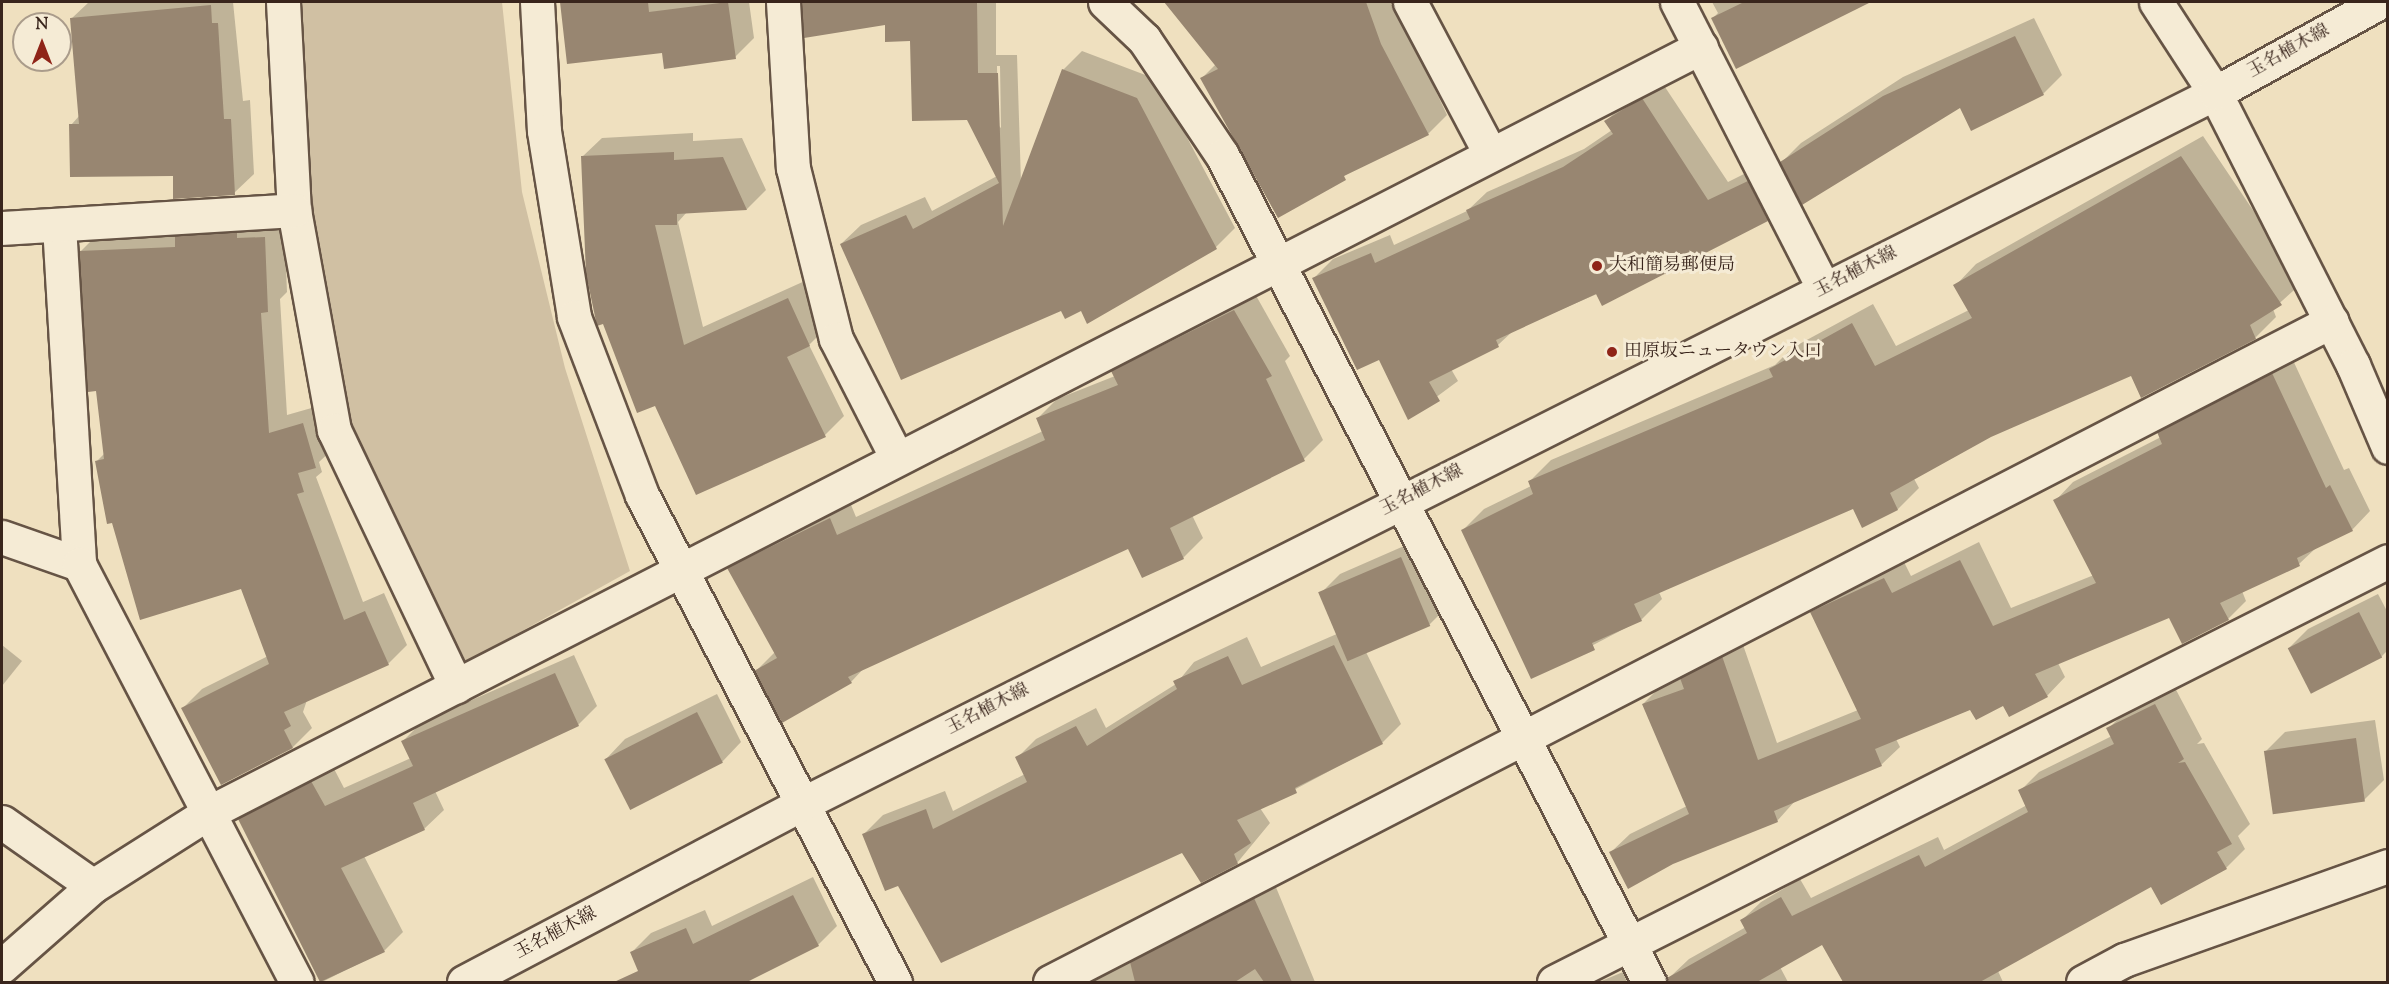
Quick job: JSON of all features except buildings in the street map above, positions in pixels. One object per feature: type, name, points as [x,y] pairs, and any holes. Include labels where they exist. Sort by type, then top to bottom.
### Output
[{"type":"street","points":[[283,2],[294,210],[334,430],[456,686]]},
{"type":"street","points":[[537,2],[544,131],[574,317],[642,495],[895,982]]},
{"type":"street","points":[[783,2],[793,168],[836,339],[897,458]]},
{"type":"street","points":[[1105,2],[1144,39],[1222,155],[1649,982]]},
{"type":"street","points":[[1410,2],[1490,153]]},
{"type":"street","points":[[1677,2],[1824,289]]},
{"type":"street","points":[[2156,2],[2215,93],[2332,321],[2388,447]]},
{"type":"street","name":"玉名植木線","points":[[464,982],[802,804],[2215,93],[2380,2]]},
{"type":"street","points":[[2,966],[93,886],[208,813],[1277,261],[1701,47]]},
{"type":"street","points":[[2,228],[294,210]]},
{"type":"street","points":[[59,225],[79,564],[297,982]]},
{"type":"street","points":[[1050,982],[2332,321]]},
{"type":"street","points":[[2353,365],[2388,383]]},
{"type":"street","points":[[2,537],[79,564]]},
{"type":"street","points":[[1554,982],[2388,561]]},
{"type":"street","points":[[2,822],[93,886]]},
{"type":"street","points":[[2084,982],[2124,960],[2388,866]]},
{"type":"shaded area","points":[[299,2],[502,2],[522,192],[565,368],[630,571],[466,662],[343,413],[310,246]]},
{"type":"place","name":"大和簡易郵便局","points":[[1597,266]]},
{"type":"place","name":"田原坂ニュータウン入口","points":[[1612,352]]}]
